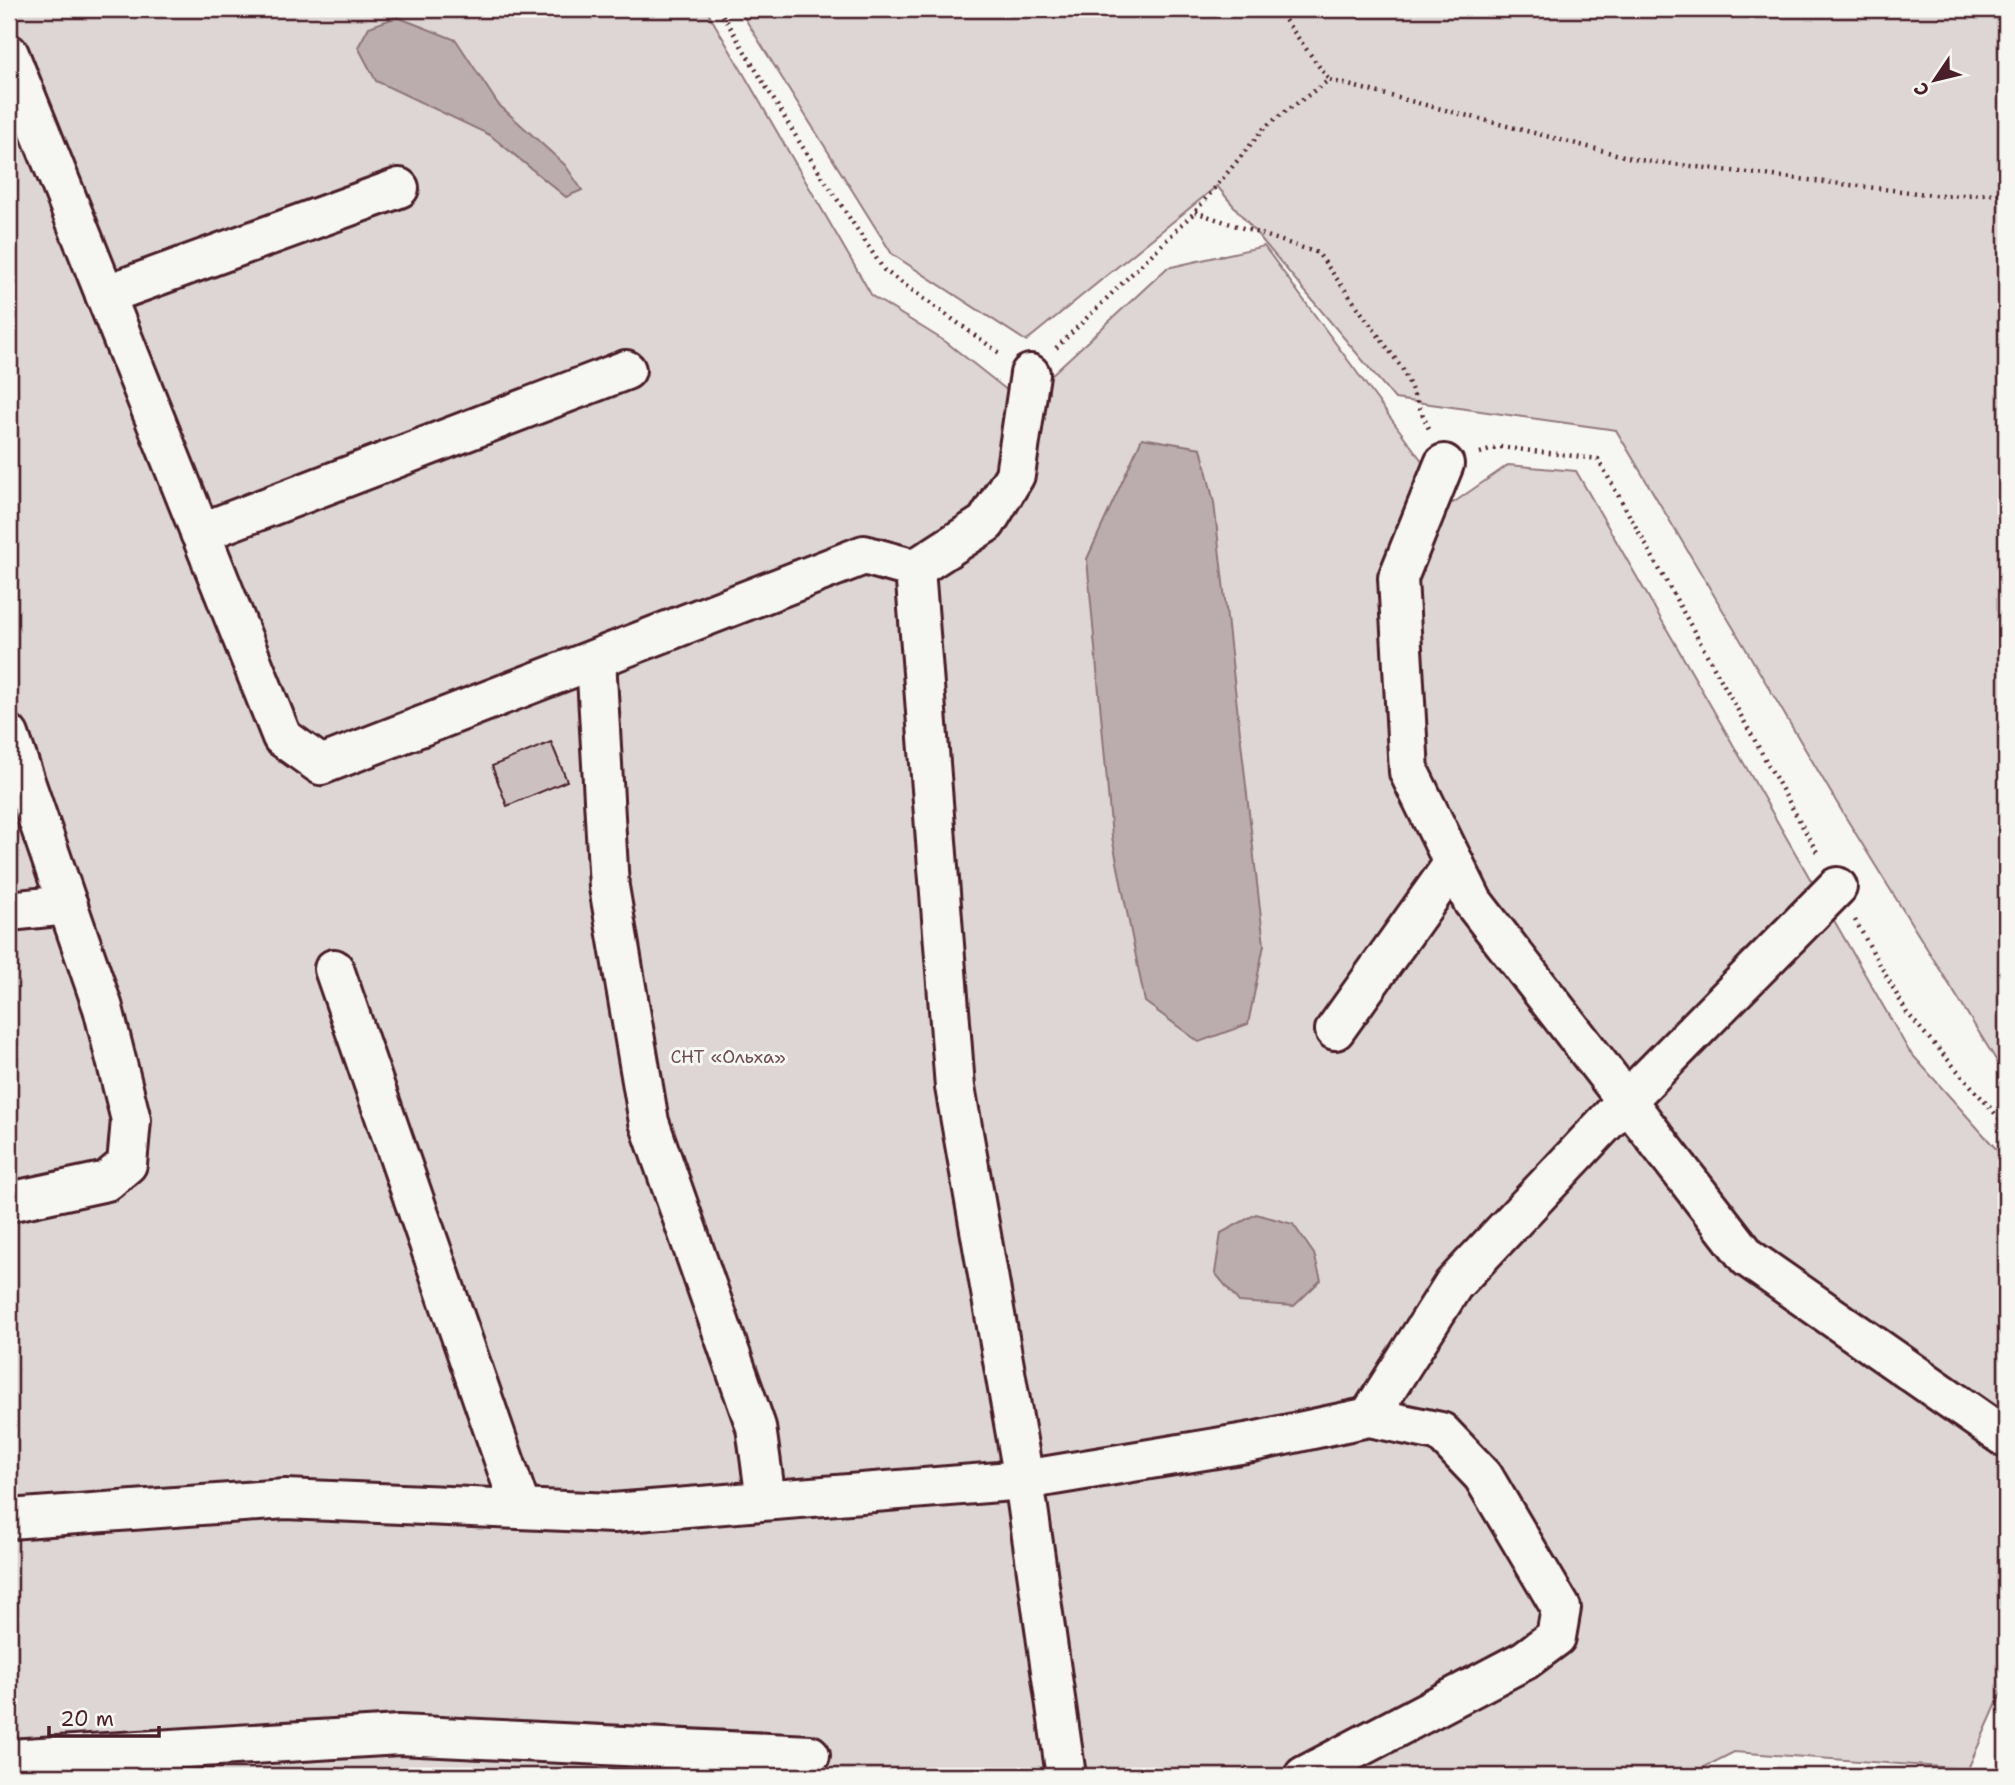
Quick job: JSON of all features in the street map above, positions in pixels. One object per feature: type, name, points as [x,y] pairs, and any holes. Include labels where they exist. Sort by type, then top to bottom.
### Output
[{"type":"lane","points":[[9,54],[282,737],[321,765],[864,555],[915,569],[986,523],[1014,475],[1030,374]]},
{"type":"lane","points":[[105,295],[399,188]]},
{"type":"lane","points":[[200,533],[626,370]]},
{"type":"lane","points":[[1444,464],[1398,578],[1409,772],[1473,902],[1748,1258],[2006,1438]]},
{"type":"lane","points":[[915,569],[955,1087],[1024,1480],[1066,1776]]},
{"type":"lane","points":[[596,659],[609,887],[649,1122],[756,1427],[766,1500]]},
{"type":"lane","points":[[9,735],[103,1008],[131,1120],[127,1164],[107,1181],[9,1202]]},
{"type":"lane","points":[[1335,1030],[1454,863]]},
{"type":"lane","points":[[1369,1417],[1453,1285],[1626,1101],[1837,887]]},
{"type":"lane","points":[[9,911],[68,905]]},
{"type":"lane","points":[[334,969],[521,1509]]},
{"type":"lane","points":[[9,1519],[285,1499],[613,1513],[1024,1480],[1252,1442],[1369,1417],[1441,1432],[1483,1476],[1561,1608],[1556,1637],[1525,1660],[1304,1776]]},
{"type":"lane","points":[[9,1759],[399,1735],[810,1755]]},
{"type":"path","points":[[719,9],[800,143],[884,270],[1030,374],[1195,212],[1266,126],[1328,80]]},
{"type":"path","points":[[1277,9],[1328,80],[1639,160],[1943,196],[2006,193]]},
{"type":"path","points":[[1195,212],[1318,253],[1402,368],[1444,464],[1500,447],[1598,459],[1907,1013],[2006,1126]]},
{"type":"green space","name":"СНТ «Ольха»","points":[[9,9],[706,9],[872,296],[946,342],[1022,402],[1167,268],[1264,246],[1453,503],[1508,465],[1576,471],[1909,1051],[2006,1160],[2006,1695],[2001,1694],[1968,1769],[1734,1752],[1687,1776],[9,1776]]},
{"type":"green space","points":[[739,9],[2006,9],[2006,1076],[1846,818],[1616,430],[1395,399],[1217,186],[1026,341],[892,254]]},
{"type":"shaded area","points":[[397,17],[456,40],[498,104],[565,165],[582,190],[566,197],[490,135],[376,81],[358,47],[369,27]]},
{"type":"shaded area","points":[[1142,438],[1201,448],[1214,503],[1264,945],[1248,1024],[1199,1042],[1145,1002],[1112,837],[1087,559]]},
{"type":"shaded area","points":[[1256,1214],[1293,1224],[1314,1254],[1321,1280],[1294,1306],[1239,1302],[1215,1273],[1221,1233]]},
{"type":"building","points":[[551,742],[567,781],[507,806],[492,766]]}]
